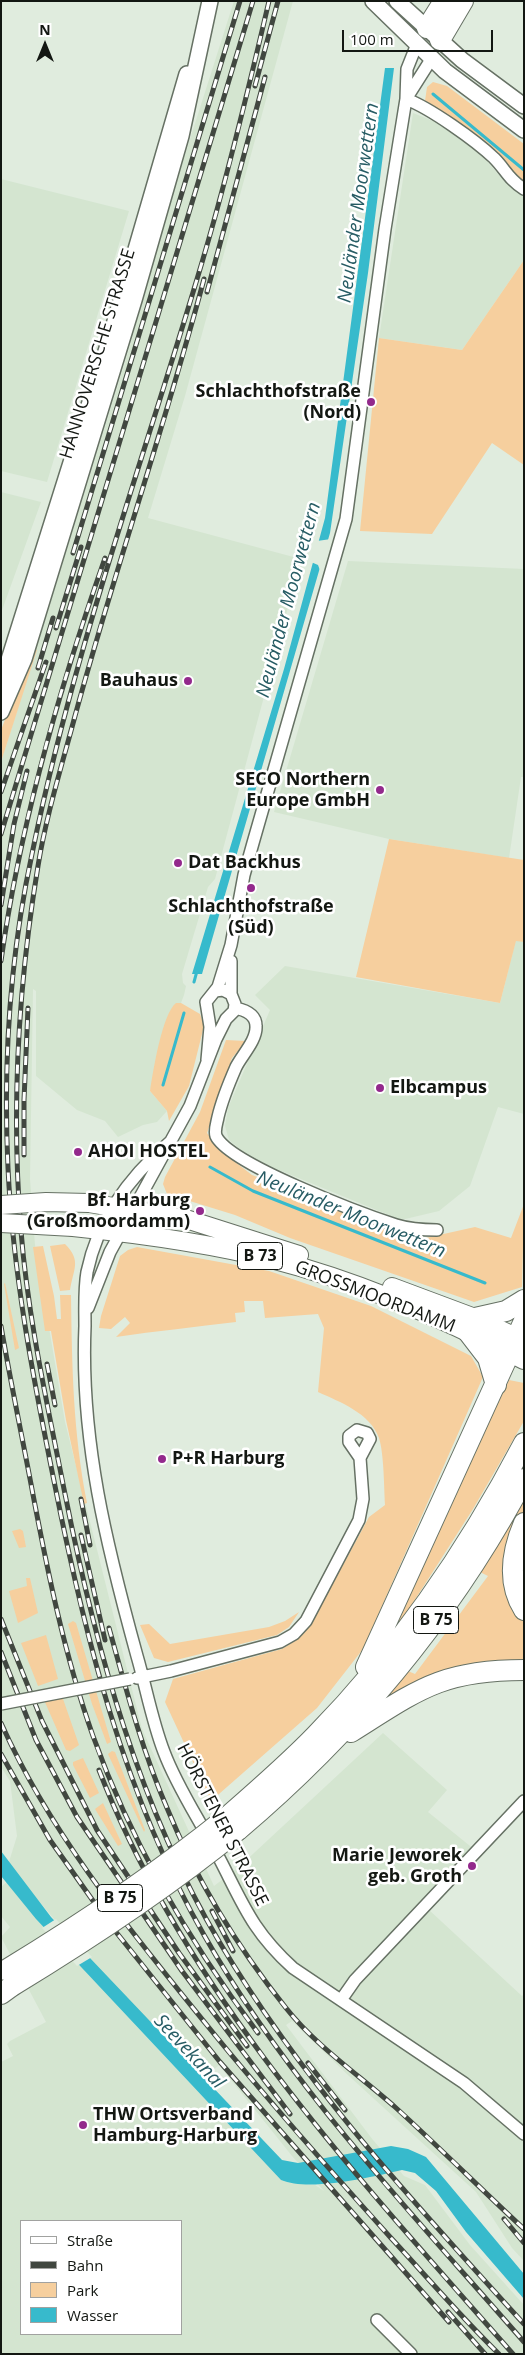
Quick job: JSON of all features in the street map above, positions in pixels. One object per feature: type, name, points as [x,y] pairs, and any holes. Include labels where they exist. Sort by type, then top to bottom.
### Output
[{"type":"highway","points":[[429,42],[444,1]]},
{"type":"highway","points":[[429,42],[463,1]]},
{"type":"highway","points":[[496,1384],[488,1358],[471,1325],[506,1311],[524,1300]]},
{"type":"highway","name":"B 75","points":[[350,1698],[379,1642],[496,1384],[520,1342]]},
{"type":"highway","name":"B 75","points":[[233,1824],[279,1771],[350,1698],[397,1643],[440,1585],[496,1496],[524,1443]]},
{"type":"highway","name":"B 75","points":[[328,1746],[399,1667],[449,1602],[524,1479]]},
{"type":"highway","points":[[524,1523],[515,1546],[513,1575],[516,1595],[524,1610]]},
{"type":"highway","name":"B 75","points":[[4,1981],[73,1929],[233,1824],[328,1746],[395,1702],[428,1685],[470,1673],[524,1670]]},
{"type":"main road","name":"HANNOVERSCHE STRASSE","points":[[1,685],[57,514],[140,239],[187,74],[200,1]]},
{"type":"main road","name":"HANNOVERSCHE STRASSE","points":[[1,712],[24,659],[134,300],[184,127],[210,1]]},
{"type":"main road","points":[[373,1],[429,42],[524,106]]},
{"type":"main road","points":[[397,1],[429,42],[452,76],[524,130]]},
{"type":"main road","name":"B 73","points":[[1,1205],[46,1202],[89,1203],[114,1206]]},
{"type":"main road","name":"GROSSMOORDAMM","points":[[114,1206],[168,1214],[229,1232],[405,1292],[471,1325]]},
{"type":"main road","name":"B 73","points":[[1,1223],[102,1230]]},
{"type":"main road","name":"GROSSMOORDAMM","points":[[102,1230],[194,1243],[291,1264],[520,1342]]},
{"type":"street","points":[[207,1060],[210,1027],[206,1006],[207,998],[215,991],[231,946],[242,887],[253,843],[346,520],[385,230],[406,99],[407,69],[429,42]]},
{"type":"street","points":[[406,99],[429,42]]},
{"type":"street","points":[[406,99],[422,105],[492,156],[503,167],[507,176],[524,189]]},
{"type":"street","points":[[231,946],[231,994]]},
{"type":"street","points":[[207,1060],[226,1019],[235,1008],[235,1000],[231,994],[223,990],[215,991]]},
{"type":"street","points":[[235,1008],[251,1014],[255,1022],[256,1031],[236,1067],[222,1101],[215,1132],[219,1141],[245,1161],[286,1182],[396,1225],[421,1230],[437,1230]]},
{"type":"street","points":[[208,1013],[218,1020],[226,1019]]},
{"type":"street","name":"HÖRSTENER STRASSE","points":[[85,1317],[104,1265],[120,1232],[190,1106],[207,1060]]},
{"type":"street","name":"HÖRSTENER STRASSE","points":[[171,1141],[138,1172],[114,1206],[102,1230],[88,1272],[84,1379],[96,1492],[115,1577],[164,1752],[172,1772],[217,1853],[249,1919],[261,1936],[293,1968],[464,2083],[524,2134]]},
{"type":"street","points":[[1,1704],[143,1676],[280,1642],[294,1634],[306,1621],[359,1520],[363,1498],[360,1458]]},
{"type":"street","points":[[341,2000],[355,1980],[524,1801]]},
{"type":"street","points":[[377,2320],[412,2354]]},
{"type":"shaded area","points":[[234,1],[293,1],[185,396],[148,518],[301,559],[215,879],[208,887],[182,974],[183,983],[186,986],[184,995],[181,1003],[179,1003],[150,1091],[167,1111],[157,1122],[143,1125],[118,1137],[105,1121],[77,1110],[36,1076],[36,991],[33,989],[30,1179],[35,1245],[65,1422],[142,1729],[214,1886],[240,1866],[383,1733],[447,1790],[428,1812],[480,1854],[428,1909],[522,1996],[524,1994],[524,2261],[512,2248],[476,2192],[292,2021],[286,2025],[373,2140],[404,2176],[425,2185],[470,2245],[524,2305],[524,2354],[1,2354],[1,2062],[13,2056],[7,2044],[10,2041],[46,2022],[1,1937],[10,1927],[1,1916],[1,1887],[7,1882],[36,1919],[281,2180],[290,2183],[315,2185],[324,2191],[292,2156],[219,2065],[204,2078],[96,1968],[8,1865],[17,1836],[10,1781],[1,1767],[1,762],[129,349],[177,180]]},
{"type":"shaded area","points":[[413,113],[436,122],[481,154],[504,181],[524,194],[524,260],[462,350],[379,338]]},
{"type":"shaded area","points":[[1,179],[129,211],[47,482],[1,471]]},
{"type":"shaded area","points":[[1,492],[41,502],[1,613]]},
{"type":"shaded area","points":[[348,561],[524,569],[524,777],[521,777],[509,858],[389,839],[274,812]]},
{"type":"shaded area","name":"Elbcampus","points":[[516,940],[524,942],[524,1114],[498,1107],[470,1186],[439,1211],[401,1220],[252,1159],[229,1140],[225,1126],[228,1108],[270,1010],[255,995],[285,966],[500,1003]]},
{"type":"green space","points":[[433,82],[447,86],[524,144],[524,183],[515,178],[498,157],[425,101],[427,87]]},
{"type":"green space","points":[[524,260],[524,465],[492,443],[432,534],[360,531],[379,338],[462,350]]},
{"type":"green space","points":[[33,649],[37,650],[1,762],[1,730]]},
{"type":"green space","points":[[389,839],[524,860],[524,942],[516,941],[500,1003],[356,977]]},
{"type":"green space","points":[[176,1003],[181,1003],[200,1014],[204,1026],[189,1086],[169,1121],[167,1111],[150,1091],[162,1031],[171,1009]]},
{"type":"green space","points":[[226,1040],[246,1041],[232,1058],[207,1133],[221,1151],[252,1175],[421,1239],[475,1227],[511,1238],[524,1204],[522,1287],[474,1302],[290,1238],[235,1215],[167,1194],[163,1184],[165,1177],[200,1112]]},
{"type":"green space","points":[[65,1244],[73,1255],[75,1266],[70,1290],[60,1291],[50,1246]]},
{"type":"green space","points":[[43,1246],[57,1319],[61,1319],[60,1295],[71,1295],[74,1399],[82,1477],[87,1503],[84,1504],[66,1420],[51,1331],[45,1331],[33,1247]]},
{"type":"green space","points":[[137,1247],[269,1271],[371,1306],[471,1356],[483,1377],[363,1649],[317,1708],[211,1801],[165,1702],[173,1679],[282,1649],[298,1639],[311,1624],[369,1517],[385,1505],[382,1453],[375,1429],[362,1415],[318,1392],[324,1328],[318,1314],[265,1318],[263,1301],[244,1301],[245,1312],[235,1313],[236,1322],[116,1337],[130,1323],[125,1317],[111,1329],[99,1328],[120,1256],[128,1250]]},
{"type":"green space","points":[[4,1284],[19,1348],[15,1350]]},
{"type":"green space","points":[[509,1380],[524,1383],[524,1421],[473,1509],[393,1634],[390,1629]]},
{"type":"green space","points":[[524,1500],[524,1510],[506,1569],[513,1611],[524,1622],[524,1664],[384,1700],[408,1671],[415,1674],[488,1576],[480,1572]]},
{"type":"green space","points":[[20,1529],[23,1531],[26,1547],[19,1548],[12,1531]]},
{"type":"green space","points":[[26,1578],[30,1578],[38,1613],[18,1623],[9,1591],[27,1586]]},
{"type":"green space","points":[[299,1612],[289,1627],[277,1635],[168,1662],[154,1658],[140,1625],[149,1624],[170,1644],[269,1627],[285,1621]]},
{"type":"green space","points":[[73,1621],[76,1623],[111,1742],[107,1744],[92,1704],[68,1624]]},
{"type":"green space","points":[[46,1635],[58,1679],[38,1686],[21,1643]]},
{"type":"green space","points":[[62,1696],[79,1745],[70,1751],[66,1750],[44,1700]]},
{"type":"green space","points":[[112,1751],[115,1752],[145,1830],[144,1832],[108,1754]]},
{"type":"green space","points":[[83,1758],[99,1793],[90,1798],[73,1765],[73,1762]]},
{"type":"green space","points":[[103,1803],[122,1844],[118,1846],[95,1809]]},
{"type":"water","points":[[385,68],[394,68],[368,273],[330,533],[202,974],[192,974],[284,669],[325,518]]},
{"type":"water","points":[[1,1851],[51,1917],[282,2160],[298,2163],[391,2146],[408,2149],[426,2157],[524,2274],[524,2299],[466,2232],[436,2191],[415,2173],[402,2170],[324,2184],[293,2183],[281,2180],[36,1919],[1,1876]]},
{"type":"pier","points":[[331,539],[321,573],[318,565],[311,562],[317,541]]},
{"type":"pier","points":[[56,1919],[92,1957],[77,1966],[42,1928]]},
{"type":"waterway","points":[[433,94],[524,170]]},
{"type":"waterway","name":"Neuländer Moorwettern","points":[[194,982],[197,971]]},
{"type":"waterway","name":"Neuländer Moorwettern","points":[[163,1085],[184,1013]]},
{"type":"waterway","name":"Neuländer Moorwettern","points":[[210,1167],[253,1191],[485,1283]]},
{"type":"railway","points":[[73,553],[240,1]]},
{"type":"railway","points":[[1,834],[253,1]]},
{"type":"railway","points":[[269,1],[212,227],[181,333],[111,555],[68,704],[24,893],[13,971],[8,1050],[8,1168],[14,1247],[25,1325],[46,1442],[66,1540],[94,1657],[130,1771],[151,1827],[176,1882],[204,1935],[274,2044],[354,2146],[524,2342]]},
{"type":"railway","points":[[255,86],[278,1]]},
{"type":"railway","points":[[207,292],[265,77]]},
{"type":"railway","points":[[204,279],[173,389],[90,661],[41,847],[31,911],[18,1048],[18,1185],[28,1297],[45,1396],[77,1552],[106,1668],[123,1725],[143,1781],[166,1837],[191,1890],[220,1943],[253,1995],[287,2045],[324,2094],[362,2141],[524,2324]]},
{"type":"railway","points":[[56,628],[81,547]]},
{"type":"railway","points":[[1,961],[19,859],[43,757],[72,657],[105,558]]},
{"type":"railway","points":[[38,668],[53,618]]},
{"type":"railway","points":[[1,792],[46,662]]},
{"type":"railway","points":[[1,905],[14,824],[27,771]]},
{"type":"railway","points":[[24,1155],[28,1008]]},
{"type":"railway","points":[[1,1326],[50,1579],[73,1674],[93,1736],[125,1814],[164,1890],[209,1964],[258,2033]]},
{"type":"railway","points":[[47,1364],[55,1405]]},
{"type":"railway","points":[[81,1499],[90,1545]]},
{"type":"railway","points":[[81,1535],[105,1640]]},
{"type":"railway","points":[[1,1619],[42,1721],[97,1830],[179,1953],[247,2046]]},
{"type":"railway","points":[[109,1628],[142,1742],[178,1835],[219,1912],[251,1961],[286,2008],[311,2035],[428,2137],[524,2229]]},
{"type":"railway","points":[[1,1652],[36,1740],[77,1817],[182,1971],[290,2114]]},
{"type":"railway","points":[[1,1723],[43,1804],[120,1917],[228,2051],[297,2132],[444,2297],[499,2354]]},
{"type":"railway","points":[[1,1754],[50,1840],[108,1922],[220,2062],[449,2322]]},
{"type":"railway","points":[[99,1770],[135,1851],[178,1930],[227,2006],[280,2079],[337,2151],[513,2354]]},
{"type":"railway","points":[[212,1911],[233,1951]]},
{"type":"railway","points":[[308,2063],[345,2110]]},
{"type":"railway","points":[[504,2219],[524,2243]]},
{"type":"railway","points":[[448,2312],[485,2354]]},
{"type":"place","name":"Schlachthofstraße (Nord)","points":[[371,402]]},
{"type":"place","name":"Bauhaus","points":[[188,681]]},
{"type":"place","name":"SECO Northern Europe GmbH","points":[[380,790]]},
{"type":"place","name":"Dat Backhus","points":[[178,863]]},
{"type":"place","name":"Schlachthofstraße (Süd)","points":[[251,888]]},
{"type":"place","name":"Elbcampus","points":[[380,1088]]},
{"type":"place","name":"AHOI HOSTEL","points":[[78,1152]]},
{"type":"place","name":"Bf. Harburg (Großmoordamm)","points":[[200,1211]]},
{"type":"place","name":"P+R Harburg","points":[[162,1459]]},
{"type":"place","name":"Marie Jeworek geb. Groth","points":[[472,1866]]},
{"type":"place","name":"THW Ortsverband Hamburg-Harburg","points":[[83,2125]]},
{"type":"water label","name":"Seevekanal","points":[[189,2052]]}]
